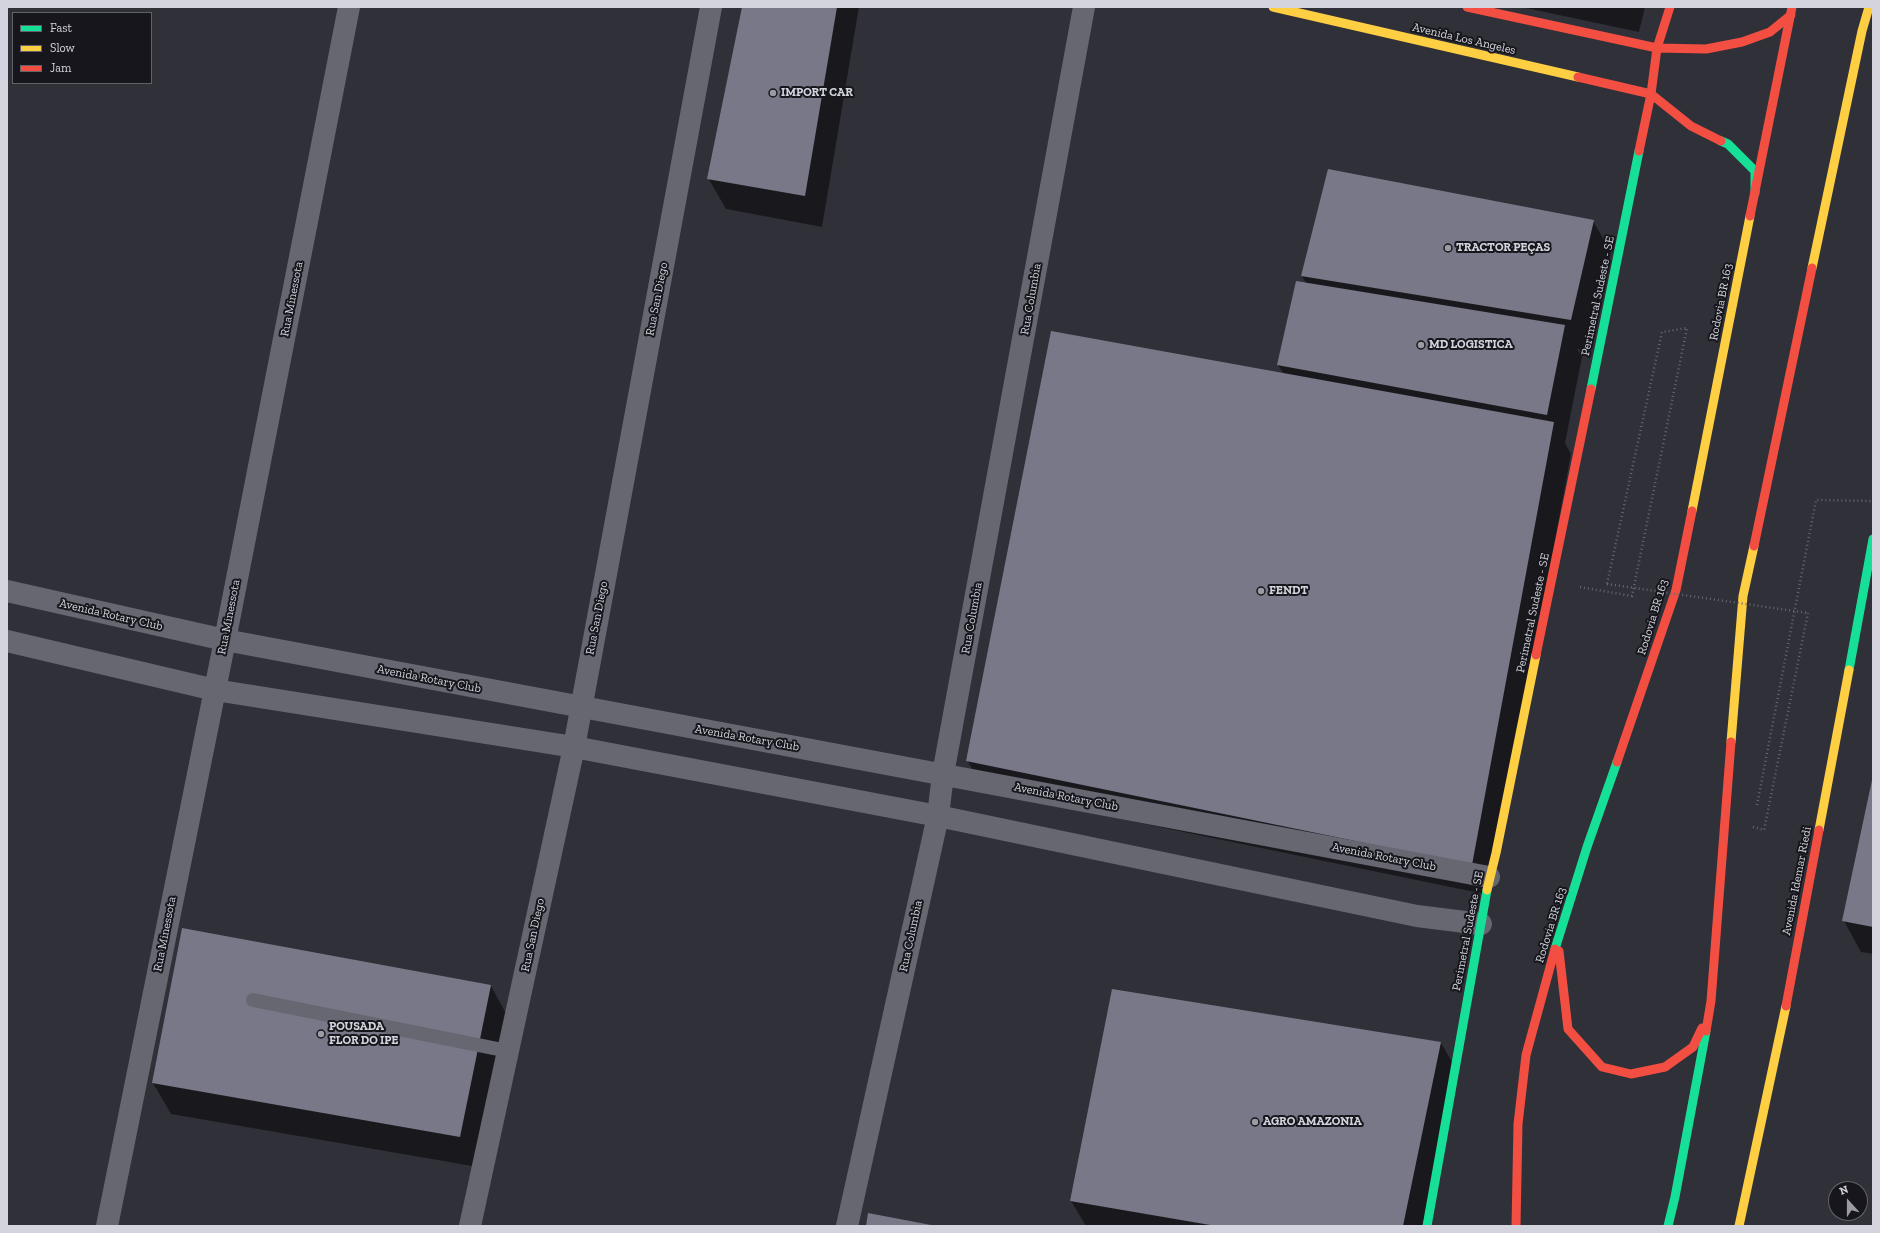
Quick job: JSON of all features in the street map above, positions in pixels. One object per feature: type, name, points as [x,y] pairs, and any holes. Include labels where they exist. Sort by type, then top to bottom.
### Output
[{"type":"main road","name":"Avenida Los Angeles","points":[[1273,7],[1651,94]]},
{"type":"main road","points":[[1467,7],[1657,48],[1706,49],[1742,42],[1770,32],[1791,11]]},
{"type":"main road","name":"Perimetral Sudeste - SE","points":[[1427,1226],[1489,877],[1496,853],[1651,94],[1657,48],[1670,7]]},
{"type":"main road","points":[[1668,1226],[1675,1197],[1710,1001],[1743,596],[1869,7]]},
{"type":"main road","name":"Rodovia BR 163","points":[[1516,1226],[1518,1124],[1526,1055],[1558,940],[1587,848],[1676,590],[1791,11]]},
{"type":"main road","points":[[1651,94],[1691,126],[1728,144],[1755,171],[1755,193]]},
{"type":"main road","name":"Avenida Idemar Riedi","points":[[1739,1226],[1793,972],[1873,539]]},
{"type":"main road","points":[[1558,940],[1568,1029],[1602,1067],[1631,1074],[1665,1067],[1693,1047],[1707,1018]]},
{"type":"street","name":"Rua Minessota","points":[[107,1226],[225,640],[349,7]]},
{"type":"street","name":"Rua San Diego","points":[[470,1226],[574,747],[711,7]]},
{"type":"street","name":"Rua Columbia","points":[[847,1226],[938,816],[944,774],[1084,7]]},
{"type":"street","name":"Avenida Rotary Club","points":[[7,591],[225,640],[580,708],[944,774],[1489,877]]},
{"type":"street","points":[[7,641],[215,690],[574,747],[938,816],[1417,916],[1481,924]]},
{"type":"lane","points":[[253,1000],[508,1051]]},
{"type":"path","points":[[1551,582],[1632,596],[1687,328],[1662,332],[1607,584],[1808,612],[1764,830],[1752,827],[1754,819]]},
{"type":"path","points":[[1756,811],[1816,500],[1873,502]]},
{"type":"building","name":"IMPORT CAR","points":[[742,7],[837,7],[805,196],[707,179]]},
{"type":"building","name":"TRACTOR PEÇAS","points":[[1328,169],[1594,220],[1571,320],[1301,276]]},
{"type":"building","name":"MD LOGISTICA","points":[[1296,281],[1565,325],[1547,415],[1277,365]]},
{"type":"building","name":"FENDT","points":[[1051,331],[1554,422],[1472,865],[966,761]]},
{"type":"building","points":[[1872,780],[1873,781],[1873,927],[1842,921]]},
{"type":"building","name":"POUSADA FLOR DO IPE","points":[[182,928],[491,985],[460,1137],[152,1083]]},
{"type":"building","name":"AGRO AMAZONIA","points":[[1112,989],[1441,1042],[1403,1226],[1216,1226],[1070,1201]]},
{"type":"building","points":[[868,1213],[931,1225],[931,1226],[866,1226]]},
{"type":"traffic: fast","points":[[1721,141],[1728,144],[1755,171],[1755,193]]},
{"type":"traffic: fast","points":[[1591,389],[1639,151]]},
{"type":"traffic: fast","points":[[1849,670],[1873,539]]},
{"type":"traffic: fast","points":[[1555,949],[1587,847],[1617,762]]},
{"type":"traffic: fast","points":[[1427,1226],[1487,890]]},
{"type":"traffic: fast","points":[[1668,1226],[1675,1197],[1706,1031]]},
{"type":"traffic: slow","points":[[1273,7],[1578,77]]},
{"type":"traffic: slow","points":[[1812,268],[1862,31],[1869,7]]},
{"type":"traffic: slow","points":[[1692,511],[1750,216]]},
{"type":"traffic: slow","points":[[1731,742],[1743,596],[1754,546]]},
{"type":"traffic: slow","points":[[1487,890],[1496,853],[1536,655]]},
{"type":"traffic: slow","points":[[1819,830],[1849,670]]},
{"type":"traffic: slow","points":[[1739,1226],[1786,1006]]},
{"type":"traffic: jam","points":[[1467,7],[1657,48],[1706,49],[1742,42],[1770,32],[1791,15]]},
{"type":"traffic: jam","points":[[1639,151],[1651,94],[1657,48],[1670,7]]},
{"type":"traffic: jam","points":[[1750,216],[1792,7]]},
{"type":"traffic: jam","points":[[1578,77],[1651,94],[1691,126],[1721,141]]},
{"type":"traffic: jam","points":[[1754,546],[1812,268]]},
{"type":"traffic: jam","points":[[1536,655],[1591,389]]},
{"type":"traffic: jam","points":[[1617,762],[1676,590],[1692,511]]},
{"type":"traffic: jam","points":[[1706,1031],[1711,1001],[1731,742]]},
{"type":"traffic: jam","points":[[1786,1006],[1819,830]]},
{"type":"traffic: jam","points":[[1516,1226],[1518,1124],[1526,1055],[1555,949]]},
{"type":"traffic: jam","points":[[1559,951],[1568,1029],[1602,1067],[1631,1074],[1665,1067],[1693,1047],[1702,1028]]},
{"type":"place","name":"IMPORT CAR","points":[[773,93]]},
{"type":"place","name":"TRACTOR PEÇAS","points":[[1448,248]]},
{"type":"place","name":"MD LOGISTICA","points":[[1421,345]]},
{"type":"place","name":"FENDT","points":[[1261,591]]},
{"type":"place","name":"POUSADA FLOR DO IPE","points":[[321,1034]]},
{"type":"place","name":"AGRO AMAZONIA","points":[[1255,1122]]}]
